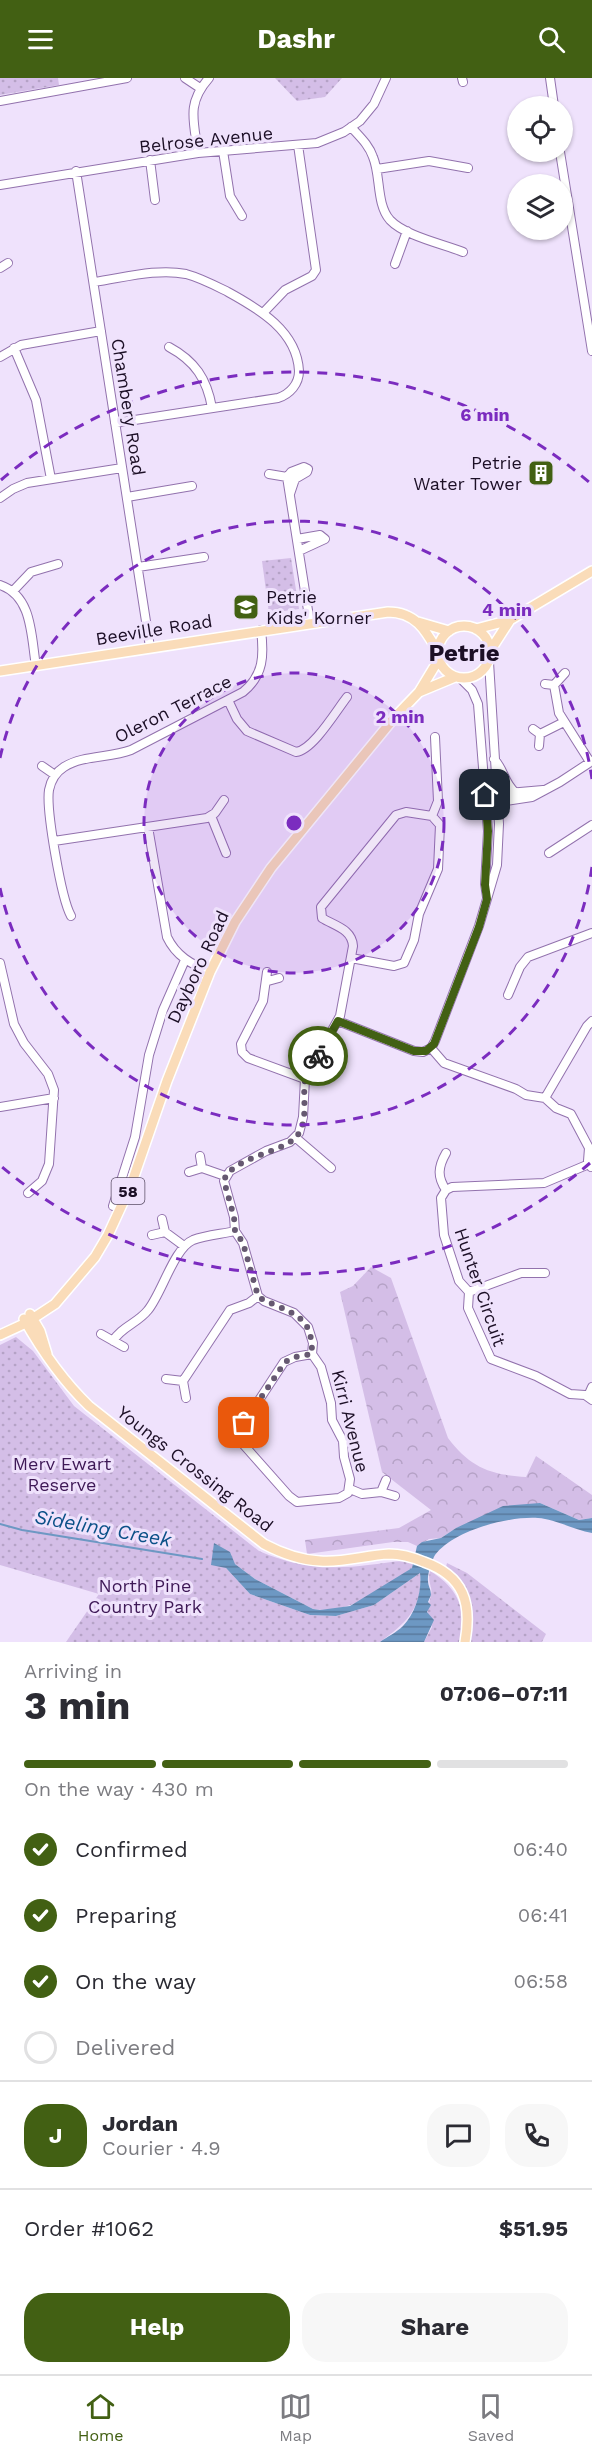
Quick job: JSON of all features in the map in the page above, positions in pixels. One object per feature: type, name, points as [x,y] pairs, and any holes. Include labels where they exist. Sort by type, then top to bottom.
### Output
[{"type":"main road","points":[[476,629],[510,620],[592,571]]},
{"type":"main road","name":"Beeville Road","points":[[0,671],[261,630],[396,612],[407,615],[418,622],[449,631]]},
{"type":"main road","points":[[490,651],[510,620]]},
{"type":"main road","points":[[418,622],[443,668],[457,678]]},
{"type":"main road","points":[[449,631],[464,626],[476,629],[487,639],[490,651],[489,662]]},
{"type":"main road","name":"58","points":[[438,656],[440,642],[449,631]]},
{"type":"main road","name":"Dayboro Road","points":[[0,1329],[49,1309],[95,1257],[116,1220],[210,972],[235,922],[271,868],[395,717],[419,692],[438,656]]},
{"type":"main road","name":"58","points":[[457,678],[477,676],[489,662]]},
{"type":"main road","name":"Dayboro Road","points":[[419,692],[457,678]]},
{"type":"main road","name":"Dayboro Road","points":[[0,1335],[15,1329],[66,1290]]},
{"type":"main road","points":[[15,1329],[38,1336],[49,1309]]},
{"type":"main road","name":"Youngs Crossing Road","points":[[28,1318],[47,1356],[72,1389],[98,1414],[264,1544],[294,1557],[319,1561],[387,1554],[414,1558],[433,1565],[456,1582],[464,1596],[468,1610],[465,1642]]},
{"type":"street","points":[[0,101],[127,78]]},
{"type":"street","points":[[185,78],[200,88]]},
{"type":"street","points":[[198,153],[192,107],[200,88],[209,78]]},
{"type":"street","name":"Belrose Avenue","points":[[0,185],[198,153],[298,145],[327,140],[351,127],[374,104],[386,78]]},
{"type":"street","points":[[550,78],[553,96]]},
{"type":"street","points":[[351,127],[368,147],[377,169],[386,214],[391,220],[407,231],[463,252]]},
{"type":"street","points":[[264,312],[285,290],[312,276],[316,270],[298,145]]},
{"type":"street","points":[[223,151],[230,196],[242,216]]},
{"type":"street","points":[[150,160],[155,200]]},
{"type":"street","points":[[377,169],[429,161],[468,168]]},
{"type":"street","points":[[562,162],[592,351]]},
{"type":"street","name":"Chambery Road","points":[[76,171],[150,648]]},
{"type":"street","points":[[395,264],[407,231]]},
{"type":"street","points":[[0,268],[8,263]]},
{"type":"street","points":[[94,282],[158,273],[186,274],[210,283],[264,312],[289,341],[295,352],[299,374],[297,382],[289,392],[278,398],[115,423]]},
{"type":"street","points":[[0,357],[28,343],[101,331]]},
{"type":"street","points":[[169,346],[189,359],[202,374],[208,388],[212,408]]},
{"type":"street","points":[[14,348],[36,400],[51,479]]},
{"type":"street","points":[[310,623],[291,494],[288,490],[291,472],[311,467]]},
{"type":"street","points":[[0,498],[19,486],[122,468]]},
{"type":"street","points":[[269,474],[291,478]]},
{"type":"street","points":[[127,497],[192,486]]},
{"type":"street","points":[[297,539],[320,535],[326,539],[299,551]]},
{"type":"street","points":[[138,567],[204,557]]},
{"type":"street","points":[[13,591],[31,572],[58,564]]},
{"type":"street","points":[[0,585],[13,591],[25,607],[36,666]]},
{"type":"street","name":"Oleron Terrace","points":[[55,776],[74,762],[111,756],[130,750],[249,687],[258,675],[264,655],[261,630]]},
{"type":"street","points":[[338,1021],[414,1051],[423,1052],[435,1041],[479,927],[495,875],[498,854],[489,662]]},
{"type":"street","points":[[554,685],[565,673]]},
{"type":"street","points":[[457,678],[472,690],[478,704],[486,799],[487,899]]},
{"type":"street","points":[[545,684],[554,685]]},
{"type":"street","points":[[486,799],[532,797],[591,761],[564,722],[557,706],[554,685]]},
{"type":"street","points":[[228,700],[237,719],[247,731],[302,754],[347,697]]},
{"type":"street","points":[[539,746],[536,731],[564,722]]},
{"type":"street","points":[[432,816],[438,801],[435,737]]},
{"type":"street","points":[[494,759],[500,765],[508,785],[515,792]]},
{"type":"street","points":[[42,766],[55,776],[48,796],[63,899],[71,916]]},
{"type":"street","points":[[497,799],[515,792],[545,790]]},
{"type":"street","points":[[54,841],[211,816],[224,800]]},
{"type":"street","points":[[186,1398],[183,1381],[230,1310],[249,1303],[258,1296],[243,1243],[235,1231],[234,1217],[224,1186],[225,1176],[230,1171],[296,1137],[301,1129],[303,1117],[305,1079],[338,1021],[353,943],[346,931],[322,918],[320,912],[323,903],[396,814],[406,812],[432,816],[440,825],[438,869],[419,914],[416,935],[404,963],[394,966],[351,958]]},
{"type":"street","points":[[211,816],[226,854]]},
{"type":"street","points":[[549,853],[592,825]]},
{"type":"street","points":[[148,827],[164,929],[170,944],[185,960],[210,972]]},
{"type":"street","points":[[508,995],[520,967],[528,957],[592,933]]},
{"type":"street","name":"Dayboro Road","points":[[113,1206],[135,1137],[149,1055],[164,1010],[185,960]]},
{"type":"street","points":[[0,963],[14,1024],[24,1043],[52,1081],[54,1098],[49,1164],[42,1181],[28,1193]]},
{"type":"street","points":[[279,978],[268,976],[261,1006],[241,1044],[242,1052],[248,1058],[305,1079]]},
{"type":"street","points":[[545,1098],[592,1021]]},
{"type":"street","points":[[430,1048],[444,1063],[516,1089],[526,1095],[545,1098],[556,1108],[574,1117],[589,1148],[591,1166],[544,1184],[446,1190]]},
{"type":"street","points":[[0,1107],[54,1098]]},
{"type":"street","points":[[296,1137],[332,1168]]},
{"type":"street","name":"Hunter Circuit","points":[[446,1153],[439,1175],[446,1190],[441,1198],[444,1235],[459,1281],[469,1292],[468,1308],[491,1359],[536,1376],[570,1394],[590,1398]]},
{"type":"street","points":[[200,1156],[202,1168]]},
{"type":"street","points":[[189,1172],[202,1168],[225,1176]]},
{"type":"street","points":[[162,1219],[165,1232],[184,1246]]},
{"type":"street","points":[[113,1341],[119,1333],[139,1320],[148,1310],[184,1246],[194,1240],[235,1231]]},
{"type":"street","points":[[152,1234],[165,1232]]},
{"type":"street","points":[[469,1292],[521,1273],[545,1273]]},
{"type":"street","name":"Kirri Avenue","points":[[258,1296],[264,1301],[294,1313],[305,1322],[312,1337],[312,1354],[321,1367],[331,1403],[332,1420],[343,1441],[350,1489],[339,1498],[297,1502],[289,1497],[240,1439],[240,1431],[285,1362],[295,1357],[312,1354]]},
{"type":"street","points":[[100,1334],[124,1347]]},
{"type":"street","points":[[166,1379],[183,1381]]},
{"type":"street","points":[[590,1398],[592,1387]]},
{"type":"street","points":[[381,1492],[386,1480]]},
{"type":"street","points":[[350,1489],[362,1494],[381,1492],[395,1496]]},
{"type":"green space","points":[[0,78],[58,78],[59,85],[0,95]]},
{"type":"green space","points":[[275,78],[342,78],[325,97],[297,101]]},
{"type":"green space","points":[[291,558],[299,609],[269,613],[262,561]]},
{"type":"green space","points":[[371,1267],[391,1278],[448,1438],[456,1448],[482,1468],[513,1476],[526,1477],[536,1456],[592,1495],[592,1518],[579,1520],[540,1503],[456,1528],[441,1538],[429,1539],[417,1546],[408,1542],[393,1542],[307,1554],[305,1540],[399,1528],[431,1510],[382,1472],[340,1292],[353,1286]]},
{"type":"green space","points":[[16,1337],[33,1351],[74,1406],[259,1551],[286,1561],[326,1567],[397,1561],[415,1562],[412,1568],[366,1598],[340,1608],[327,1610],[313,1609],[255,1579],[235,1564],[226,1568],[250,1594],[310,1615],[336,1616],[374,1605],[420,1573],[419,1596],[411,1614],[380,1642],[66,1642],[99,1594],[0,1565],[0,1345]]},
{"type":"green space","points":[[447,1563],[467,1573],[546,1634],[542,1642],[470,1642],[473,1620],[470,1600],[461,1583],[446,1567]]},
{"type":"green space","points":[[430,1571],[448,1585],[458,1601],[463,1619],[461,1642],[424,1642],[432,1627],[428,1613],[431,1591]]},
{"type":"water","points":[[540,1503],[579,1520],[592,1518],[592,1533],[558,1522],[526,1518],[483,1526],[455,1538],[435,1555],[430,1568],[428,1583],[431,1595],[428,1602],[431,1605],[427,1612],[434,1620],[424,1642],[380,1642],[401,1628],[415,1608],[419,1594],[420,1573],[374,1605],[336,1616],[310,1615],[250,1594],[226,1568],[211,1565],[214,1543],[230,1552],[235,1564],[255,1579],[313,1609],[350,1606],[412,1568],[417,1546],[422,1542],[441,1538],[456,1528],[503,1506]]},
{"type":"waterway","name":"Sideling Creek","points":[[0,1524],[22,1530],[202,1559]]},
{"type":"way so far","points":[[244,1423],[276,1372],[285,1362],[295,1357],[312,1354],[313,1343],[308,1327],[301,1318],[258,1296],[243,1243],[235,1231],[234,1217],[224,1186],[225,1176],[266,1151],[284,1145],[296,1137],[301,1129],[303,1117],[306,1074],[318,1056]]},
{"type":"place","name":"Petrie Water Tower","points":[[541,473]]},
{"type":"place","name":"Petrie Kids' Korner","points":[[246,607]]},
{"type":"district","name":"Petrie","points":[[464,653]]},
{"type":"route","points":[[318,1056],[338,1021],[418,1052],[426,1051],[434,1044],[485,909],[488,831],[485,795]]},
{"type":"park label","name":"Merv Ewart Reserve","points":[[62,1474]]},
{"type":"park label","name":"North Pine Country Park","points":[[145,1596]]}]
